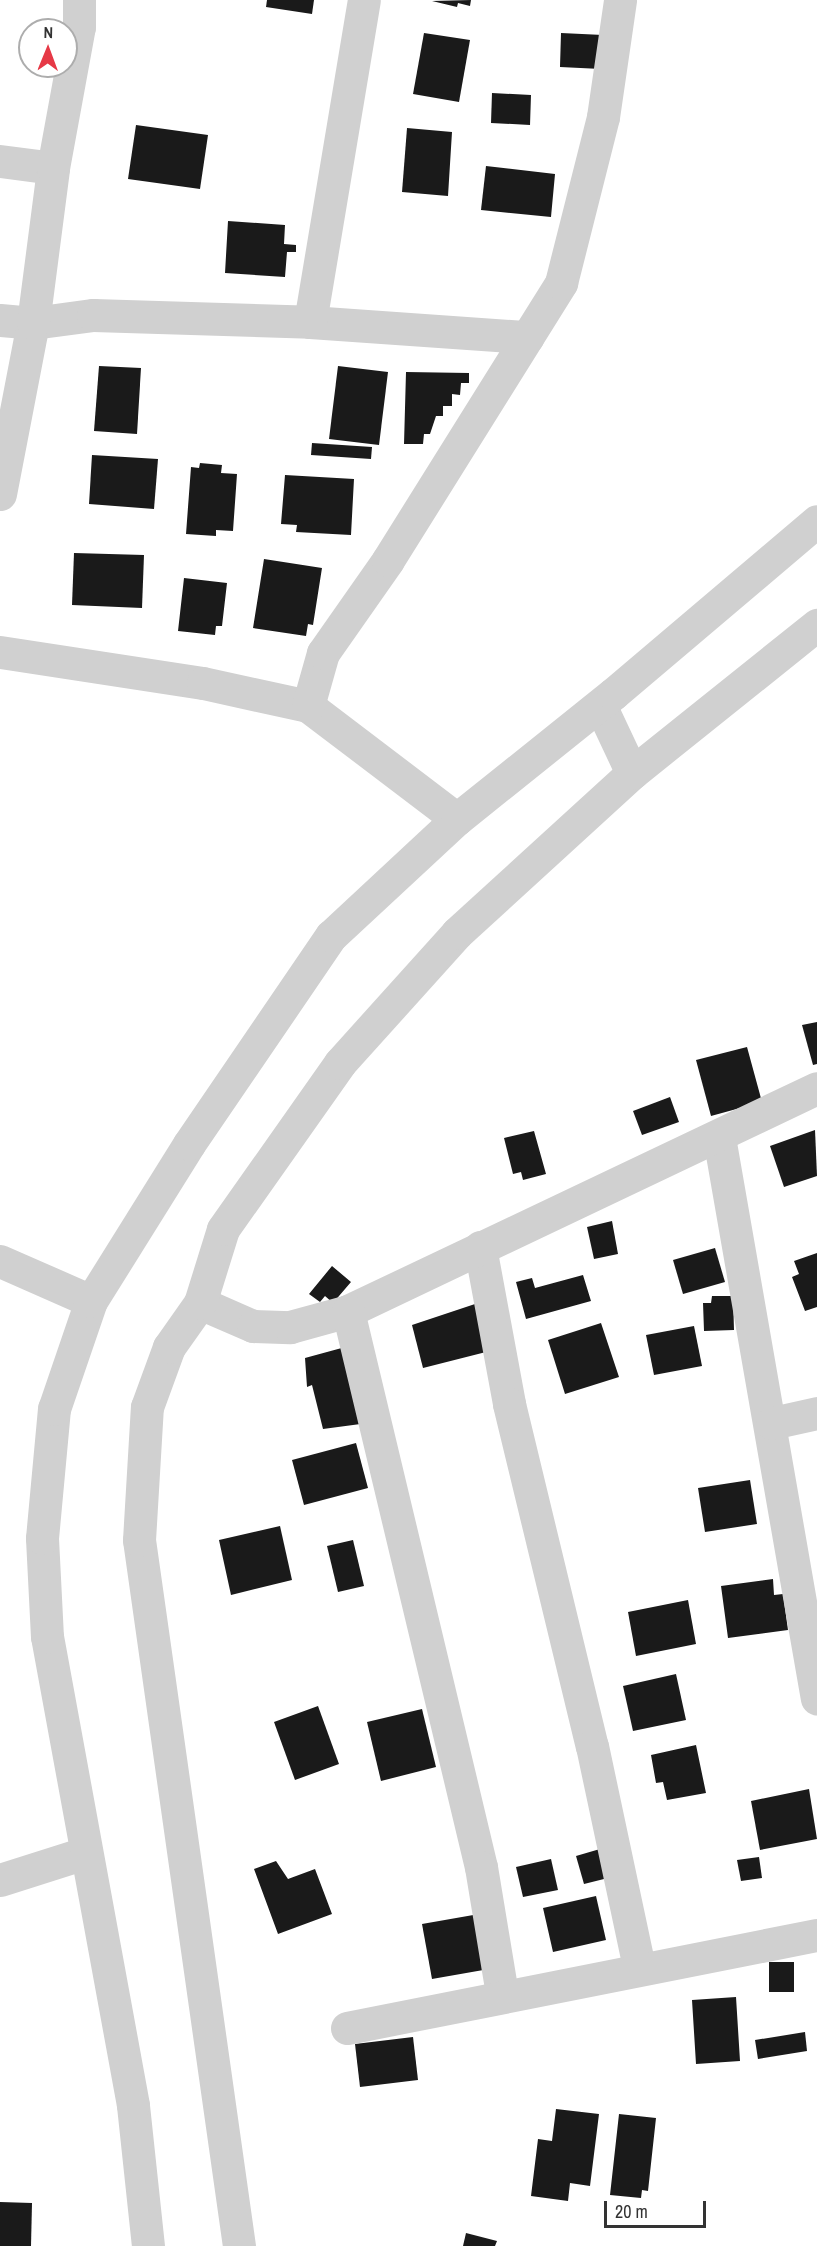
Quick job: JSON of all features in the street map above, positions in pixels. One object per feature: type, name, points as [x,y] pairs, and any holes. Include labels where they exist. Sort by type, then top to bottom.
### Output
[{"type":"street","points":[[0,494],[33,322],[53,168],[79,27],[79,0]]},
{"type":"street","points":[[310,322],[364,0]]},
{"type":"street","points":[[309,706],[323,652],[388,560],[561,283],[603,117],[620,0]]},
{"type":"street","points":[[0,161],[53,168]]},
{"type":"street","points":[[0,320],[33,322],[93,315],[310,322],[527,337]]},
{"type":"street","points":[[148,2246],[133,2105],[47,1637],[42,1538],[54,1409],[91,1301],[189,1144],[331,936],[457,819],[600,705],[817,521]]},
{"type":"street","points":[[239,2246],[139,1540],[147,1407],[169,1347],[200,1302],[223,1229],[340,1063],[457,933],[632,773],[817,625]]},
{"type":"street","points":[[0,652],[203,683],[309,706],[457,819]]},
{"type":"street","points":[[600,705],[632,773]]},
{"type":"street","points":[[200,1302],[253,1326],[290,1327],[348,1311],[480,1247],[719,1137],[817,1088]]},
{"type":"street","points":[[719,1137],[772,1424],[817,1698]]},
{"type":"street","points":[[480,1247],[509,1404],[592,1746],[639,1968]]},
{"type":"street","points":[[0,1261],[91,1301]]},
{"type":"street","points":[[348,1311],[481,1867],[502,1994]]},
{"type":"street","points":[[772,1424],[817,1413]]},
{"type":"street","points":[[0,1880],[85,1853]]},
{"type":"street","points":[[347,2028],[502,1994],[817,1935]]},
{"type":"building","points":[[267,0],[314,0],[312,14],[266,7]]},
{"type":"building","points":[[471,0],[470,6],[458,3],[457,7],[432,1]]},
{"type":"building","points":[[424,33],[470,40],[459,102],[413,94]]},
{"type":"building","points":[[561,33],[603,35],[601,69],[560,67]]},
{"type":"building","points":[[492,93],[531,95],[530,125],[491,123]]},
{"type":"building","points":[[136,125],[208,135],[200,189],[128,179]]},
{"type":"building","points":[[407,128],[452,132],[448,196],[402,192]]},
{"type":"building","points":[[486,166],[555,174],[551,217],[481,210]]},
{"type":"building","points":[[228,221],[285,225],[284,244],[296,245],[296,252],[287,252],[285,277],[225,273]]},
{"type":"building","points":[[99,366],[141,368],[137,434],[94,431]]},
{"type":"building","points":[[338,366],[388,372],[379,445],[329,439]]},
{"type":"building","points":[[406,372],[469,373],[469,383],[461,383],[460,395],[452,394],[452,406],[443,406],[443,416],[436,416],[430,434],[424,434],[423,444],[404,444]]},
{"type":"building","points":[[312,443],[372,447],[371,459],[311,455]]},
{"type":"building","points":[[92,455],[158,459],[154,509],[89,504]]},
{"type":"building","points":[[200,463],[222,465],[221,473],[237,474],[233,531],[216,530],[216,536],[186,534],[191,467],[199,468]]},
{"type":"building","points":[[285,475],[354,479],[351,535],[296,532],[297,525],[281,524]]},
{"type":"building","points":[[74,553],[144,555],[142,608],[72,605]]},
{"type":"building","points":[[264,559],[322,568],[313,625],[308,624],[306,636],[253,628]]},
{"type":"building","points":[[184,578],[227,583],[222,626],[216,626],[215,635],[178,631]]},
{"type":"building","points":[[817,1022],[817,1064],[813,1065],[802,1025]]},
{"type":"building","points":[[747,1047],[762,1102],[711,1116],[696,1060]]},
{"type":"building","points":[[670,1097],[679,1122],[642,1135],[633,1111]]},
{"type":"building","points":[[815,1130],[817,1176],[784,1187],[770,1146]]},
{"type":"building","points":[[534,1131],[546,1174],[523,1180],[521,1172],[513,1174],[504,1138]]},
{"type":"building","points":[[612,1221],[618,1254],[594,1259],[587,1227]]},
{"type":"building","points":[[715,1248],[725,1282],[683,1294],[673,1260]]},
{"type":"building","points":[[817,1253],[817,1307],[805,1311],[792,1277],[799,1274],[794,1261]]},
{"type":"building","points":[[332,1266],[351,1282],[333,1303],[325,1296],[320,1302],[309,1294]]},
{"type":"building","points":[[583,1275],[591,1301],[526,1319],[516,1282],[532,1278],[535,1288]]},
{"type":"building","points":[[712,1296],[733,1296],[734,1330],[704,1331],[703,1303],[711,1303]]},
{"type":"building","points":[[475,1304],[486,1352],[423,1368],[412,1325]]},
{"type":"building","points":[[601,1323],[619,1377],[565,1394],[548,1340]]},
{"type":"building","points":[[694,1326],[702,1366],[654,1375],[646,1335]]},
{"type":"building","points":[[349,1346],[368,1423],[323,1429],[312,1385],[307,1387],[305,1358]]},
{"type":"building","points":[[356,1443],[368,1488],[304,1505],[292,1460]]},
{"type":"building","points":[[750,1480],[757,1524],[705,1532],[698,1488]]},
{"type":"building","points":[[280,1526],[292,1580],[231,1595],[219,1540]]},
{"type":"building","points":[[353,1540],[364,1586],[338,1592],[327,1546]]},
{"type":"building","points":[[773,1579],[774,1595],[783,1594],[788,1630],[728,1638],[721,1586]]},
{"type":"building","points":[[688,1600],[696,1644],[636,1656],[628,1612]]},
{"type":"building","points":[[676,1674],[686,1720],[633,1731],[623,1686]]},
{"type":"building","points":[[318,1706],[339,1764],[295,1780],[274,1722]]},
{"type":"building","points":[[422,1709],[436,1767],[381,1781],[367,1722]]},
{"type":"building","points":[[696,1745],[706,1793],[667,1800],[663,1782],[656,1783],[651,1755]]},
{"type":"building","points":[[809,1789],[817,1839],[760,1850],[751,1801]]},
{"type":"building","points":[[600,1849],[608,1878],[584,1884],[576,1856]]},
{"type":"building","points":[[759,1857],[762,1878],[741,1881],[737,1860]]},
{"type":"building","points":[[551,1859],[558,1890],[523,1897],[516,1867]]},
{"type":"building","points":[[276,1861],[288,1879],[315,1869],[332,1914],[278,1934],[254,1869]]},
{"type":"building","points":[[596,1896],[606,1940],[553,1952],[543,1908]]},
{"type":"building","points":[[479,1914],[489,1969],[432,1979],[422,1924]]},
{"type":"building","points":[[769,1962],[794,1962],[794,1992],[769,1992]]},
{"type":"building","points":[[736,1997],[740,2061],[696,2064],[692,2000]]},
{"type":"building","points":[[805,2032],[807,2051],[758,2059],[755,2040]]},
{"type":"building","points":[[413,2037],[418,2080],[360,2087],[355,2044]]},
{"type":"building","points":[[556,2109],[599,2114],[590,2186],[570,2183],[568,2201],[531,2196],[538,2139],[552,2141]]},
{"type":"building","points":[[619,2114],[656,2118],[648,2191],[642,2190],[641,2198],[610,2195]]},
{"type":"building","points":[[0,2202],[32,2203],[31,2246],[0,2246]]},
{"type":"building","points":[[466,2233],[497,2241],[495,2246],[463,2246]]}]
